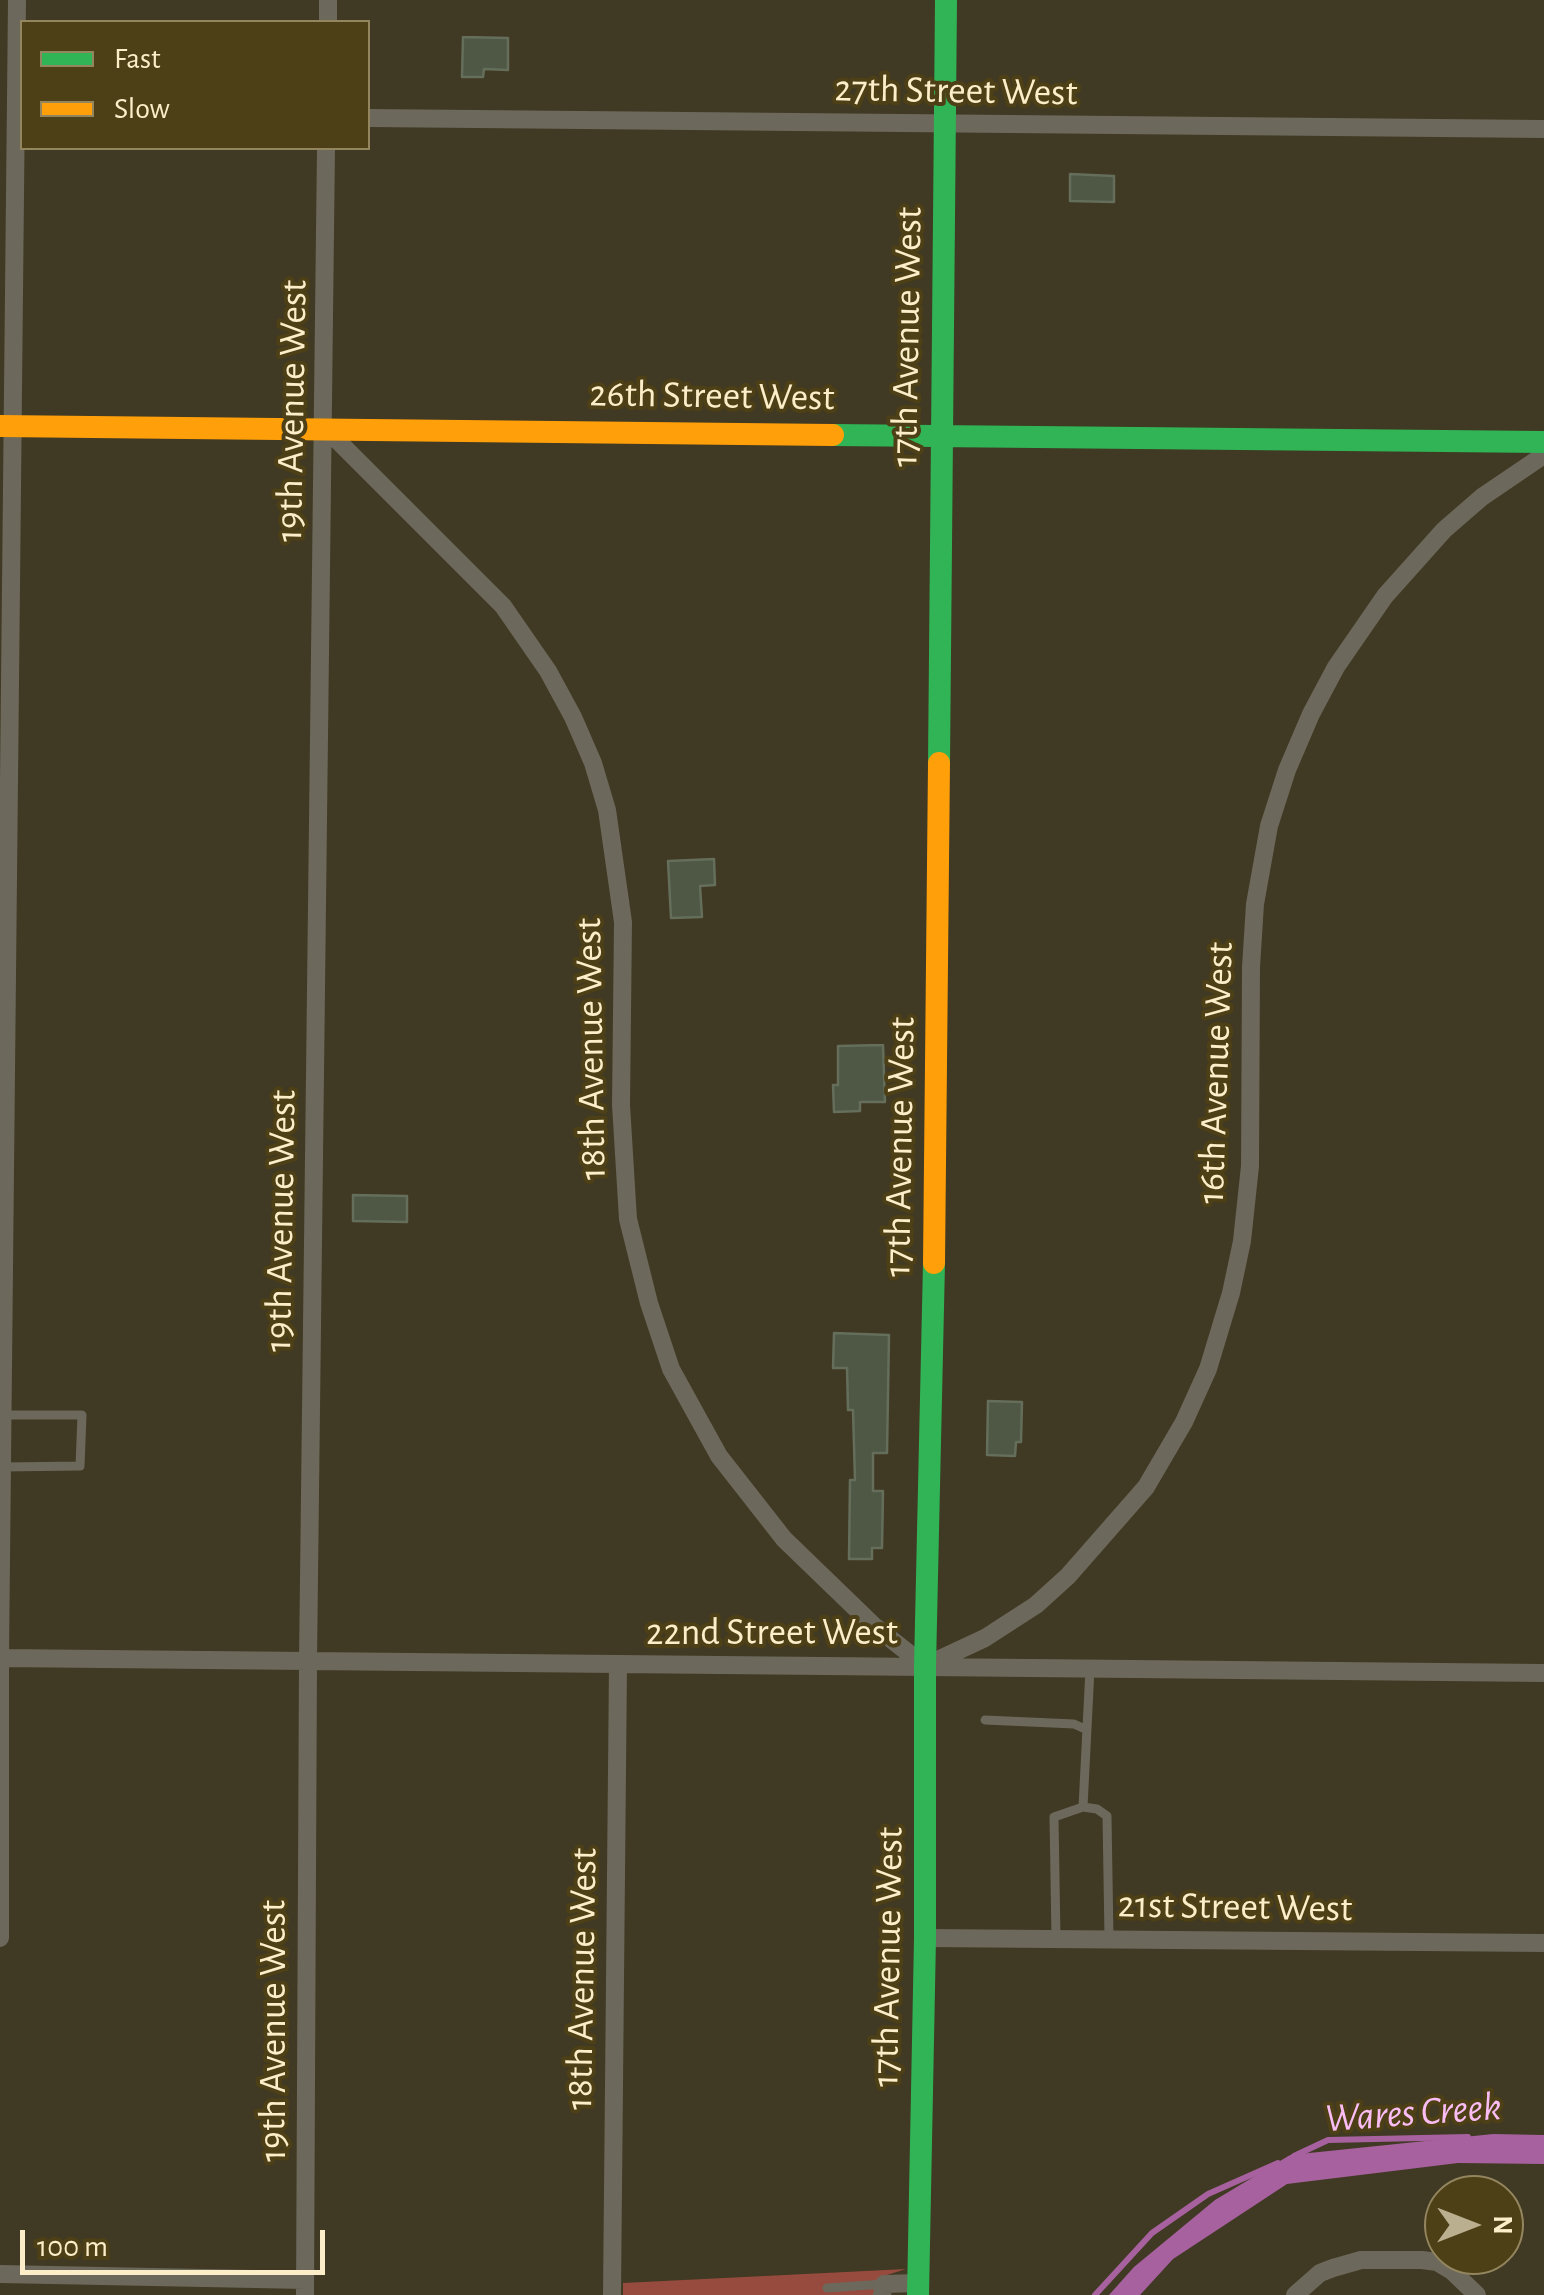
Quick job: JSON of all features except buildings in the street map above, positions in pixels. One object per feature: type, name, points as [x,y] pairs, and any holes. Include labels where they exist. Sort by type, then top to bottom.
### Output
[{"type":"street","points":[[0,1657],[6,426],[17,0]]},
{"type":"street","name":"17th Avenue West","points":[[918,2289],[935,1194],[946,0]]},
{"type":"street","name":"27th Street West","points":[[370,118],[1544,129]]},
{"type":"street","name":"19th Avenue West","points":[[305,2287],[308,1660],[326,150]]},
{"type":"street","name":"26th Street West","points":[[6,426],[1544,442]]},
{"type":"street","name":"18th Avenue West","points":[[324,427],[503,606],[548,671],[593,763],[607,810],[623,922],[621,1106],[628,1219],[671,1369],[719,1456],[784,1539],[873,1626],[925,1666]]},
{"type":"street","name":"16th Avenue West","points":[[925,1666],[984,1638],[1036,1605],[1068,1576],[1146,1488],[1184,1422],[1208,1369],[1242,1241],[1250,1166],[1255,904],[1267,836],[1288,770],[1336,667],[1384,596],[1444,530],[1482,497],[1544,455]]},
{"type":"street","name":"22nd Street West","points":[[0,1657],[1544,1672]]},
{"type":"street","name":"18th Avenue West","points":[[612,2295],[618,1664]]},
{"type":"street","points":[[0,1666],[0,1938]]},
{"type":"street","name":"21st Street West","points":[[924,1938],[1544,1943]]},
{"type":"street","points":[[1296,2295],[1320,2273],[1361,2260],[1437,2262],[1477,2295]]},
{"type":"street","points":[[0,2274],[305,2287]]},
{"type":"street","points":[[883,2290],[918,2289]]},
{"type":"lane","points":[[2,1467],[80,1466],[82,1415],[3,1414]]},
{"type":"lane","points":[[1083,1807],[1090,1669]]},
{"type":"lane","points":[[984,1720],[1074,1724],[1085,1729]]},
{"type":"lane","points":[[1056,1939],[1054,1817],[1083,1807],[1107,1816],[1109,1938]]},
{"type":"lane","points":[[828,2288],[883,2290]]},
{"type":"shaded area","points":[[1493,2134],[1544,2135],[1544,2164],[1458,2163],[1287,2184],[1173,2259],[1140,2295],[1109,2295],[1134,2267],[1215,2200],[1290,2155]]},
{"type":"shaded area","points":[[906,2269],[877,2283],[874,2295],[623,2295],[623,2283]]},
{"type":"waterway","name":"Wares Creek","points":[[1294,2156],[1328,2140],[1468,2137]]},
{"type":"waterway","name":"Wares Creek","points":[[1095,2295],[1152,2233],[1208,2194],[1278,2163]]},
{"type":"traffic: fast","points":[[939,763],[946,0]]},
{"type":"traffic: fast","points":[[833,435],[1544,442]]},
{"type":"traffic: fast","points":[[918,2295],[934,1263]]},
{"type":"traffic: slow","points":[[0,426],[833,435]]},
{"type":"traffic: slow","points":[[934,1263],[939,763]]}]
